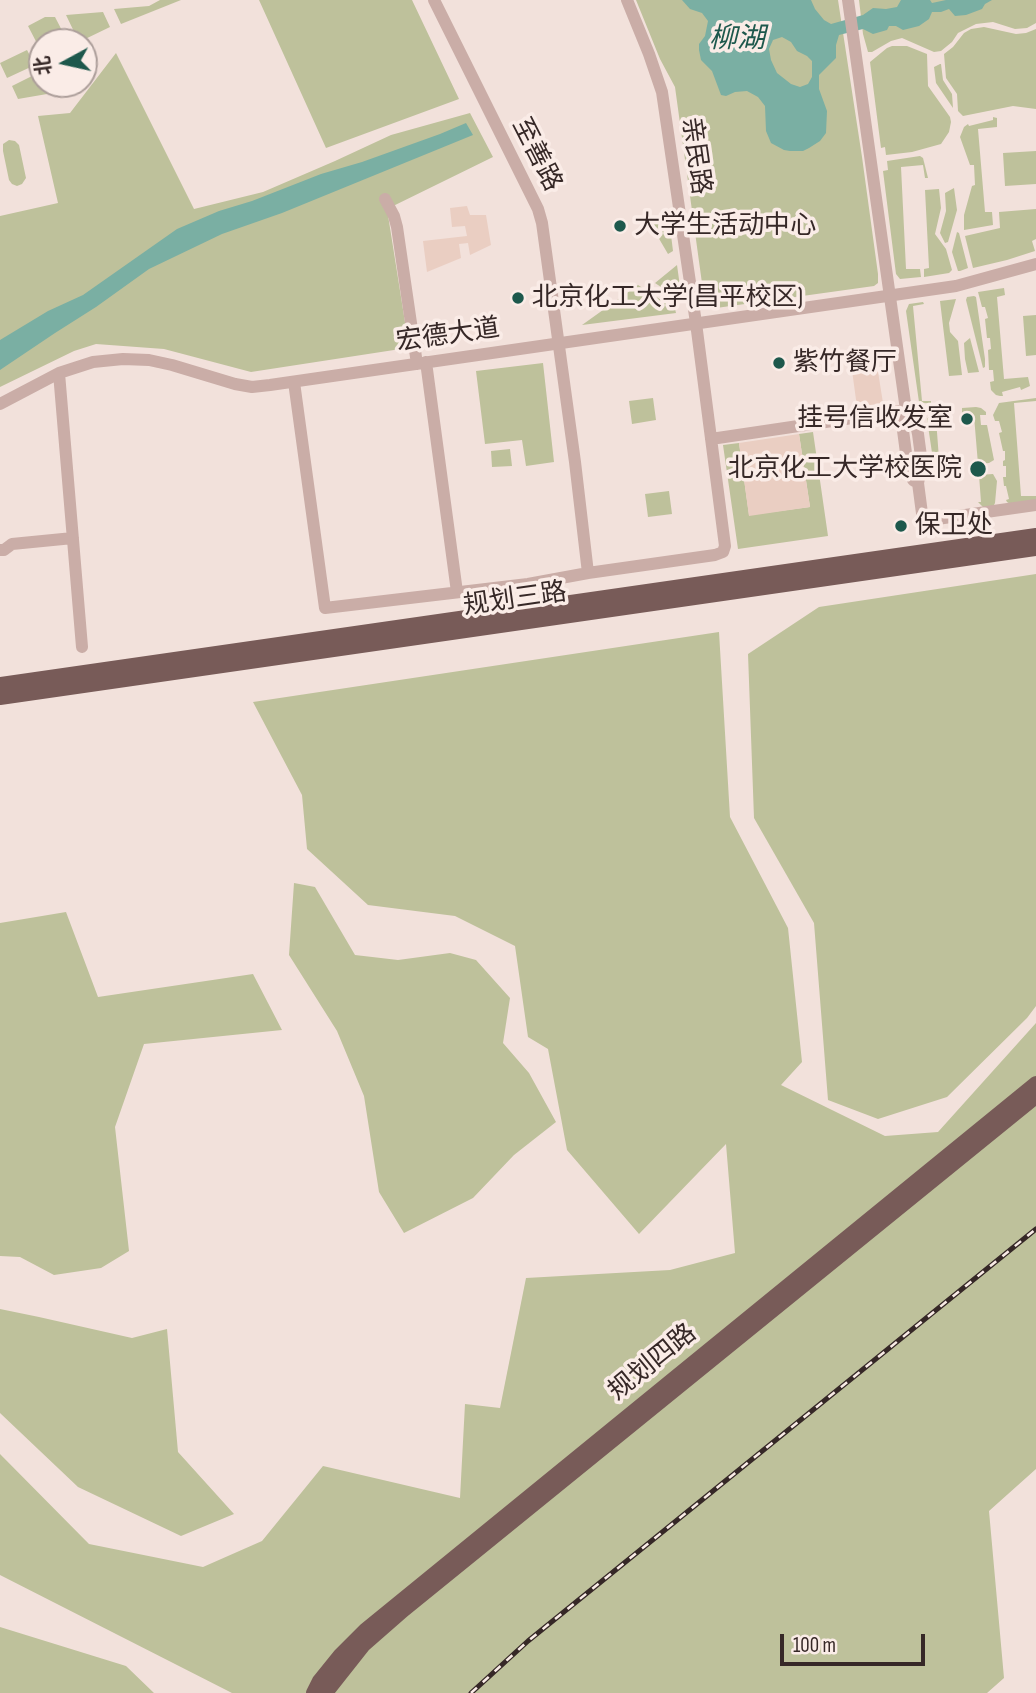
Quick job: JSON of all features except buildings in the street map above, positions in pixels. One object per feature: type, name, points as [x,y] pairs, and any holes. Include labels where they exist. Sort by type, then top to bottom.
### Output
[{"type":"main road","name":"规划三路","points":[[0,698],[1036,535]]},
{"type":"main road","name":"规划三路","points":[[0,684],[1036,549]]},
{"type":"main road","name":"规划四路","points":[[313,1693],[318,1681],[365,1630],[1036,1083]]},
{"type":"main road","name":"规划四路","points":[[326,1693],[364,1645],[404,1610],[1036,1097]]},
{"type":"street","name":"至善路","points":[[434,0],[538,209],[545,237],[588,573]]},
{"type":"street","name":"亲民路","points":[[588,573],[715,555],[723,552],[726,547],[662,92],[627,0]]},
{"type":"street","points":[[849,6],[906,410],[902,423],[908,468],[919,484],[923,521],[1036,505]]},
{"type":"street","points":[[385,200],[397,227],[457,592]]},
{"type":"street","name":"宏德大道","points":[[0,404],[59,373],[93,362],[138,359],[164,362],[222,381],[252,387],[956,286],[1036,264]]},
{"type":"street","points":[[59,373],[82,647]]},
{"type":"street","points":[[294,382],[325,608],[588,573]]},
{"type":"street","points":[[711,439],[906,410]]},
{"type":"street","points":[[0,550],[12,544],[73,538]]},
{"type":"green space","points":[[160,0],[181,0],[121,24],[114,9],[149,6]]},
{"type":"green space","points":[[259,0],[412,0],[459,99],[326,148]]},
{"type":"green space","points":[[636,0],[838,0],[878,283],[874,286],[709,309],[705,305],[675,87],[660,59]]},
{"type":"green space","points":[[859,0],[1036,0],[1036,23],[1027,28],[1015,29],[993,22],[976,24],[958,33],[941,51],[934,52],[902,38],[868,52]]},
{"type":"green space","points":[[103,12],[110,27],[98,33],[98,28],[72,28],[66,15]]},
{"type":"green space","points":[[45,17],[55,17],[61,28],[29,28],[28,26]]},
{"type":"green space","points":[[984,27],[1016,34],[1036,29],[1036,109],[1013,106],[963,116],[958,111],[957,94],[946,78],[944,54],[964,33]]},
{"type":"green space","points":[[892,46],[907,46],[927,54],[928,86],[951,122],[949,132],[941,144],[912,152],[886,155],[885,147],[881,148],[870,62]]},
{"type":"green space","points":[[27,50],[28,52],[28,68],[7,78],[0,63]]},
{"type":"green space","points":[[116,53],[194,209],[263,192],[391,135],[470,113],[493,157],[387,209],[407,348],[251,372],[164,349],[96,344],[74,351],[0,387],[0,216],[58,203],[38,116],[70,113],[82,98],[98,98],[98,76]]},
{"type":"green space","points":[[941,64],[943,80],[952,94],[953,108],[936,83],[934,67]]},
{"type":"green space","points":[[28,78],[28,97],[18,99],[12,86]]},
{"type":"green space","points":[[993,117],[997,118],[997,127],[978,129],[985,212],[992,212],[993,225],[964,230],[964,215],[972,186],[975,185],[974,165],[970,165],[960,137],[968,124],[969,126],[993,120]]},
{"type":"green space","points":[[9,140],[19,145],[26,178],[17,186],[9,180],[3,151],[3,144]]},
{"type":"green space","points":[[1036,151],[1036,184],[1005,186],[1003,153]]},
{"type":"green space","points":[[920,156],[923,158],[928,178],[925,178],[923,165],[901,167],[906,269],[920,269],[921,277],[900,279],[896,274],[883,171],[888,170],[887,161]]},
{"type":"green space","points":[[954,188],[957,210],[948,242],[945,243],[940,233],[946,211],[945,193]]},
{"type":"green space","points":[[939,189],[941,208],[935,234],[946,249],[952,270],[949,273],[924,277],[924,269],[929,268],[925,190]]},
{"type":"green space","points":[[1036,209],[1036,239],[1032,241],[1035,251],[973,268],[965,236],[1000,228],[999,212]]},
{"type":"green space","points":[[653,216],[665,219],[670,227],[673,251],[668,254],[651,225]]},
{"type":"green space","points":[[957,232],[968,268],[960,271],[952,252]]},
{"type":"green space","points":[[677,265],[682,301],[655,283]]},
{"type":"green space","points":[[638,285],[675,309],[676,313],[582,325]]},
{"type":"green space","points":[[1004,288],[1005,295],[997,297],[1004,379],[1028,377],[1030,386],[1002,392],[1003,396],[1000,396],[991,390],[990,382],[994,381],[993,370],[989,370],[988,350],[991,349],[985,319],[988,318],[978,292]]},
{"type":"green space","points":[[974,296],[985,359],[983,368],[966,300],[967,297]]},
{"type":"green space","points":[[956,299],[949,323],[950,332],[958,341],[962,375],[949,376],[940,301]]},
{"type":"green space","points":[[909,304],[924,304],[913,306],[922,401],[931,401],[931,404],[919,402],[906,311]]},
{"type":"green space","points":[[1036,315],[1036,355],[1026,356],[1023,316]]},
{"type":"green space","points":[[970,338],[979,372],[968,373],[964,343]]},
{"type":"green space","points":[[543,363],[554,462],[526,466],[522,440],[485,444],[476,371]]},
{"type":"green space","points":[[653,398],[656,420],[632,424],[629,401]]},
{"type":"green space","points":[[1036,398],[1036,401],[1014,403],[1021,496],[1036,496],[1036,502],[1012,505],[1006,500],[1009,499],[1004,486],[1005,451],[999,433],[1002,432],[999,421],[995,421],[993,415],[999,403]]},
{"type":"green space","points":[[976,407],[986,412],[986,415],[980,415],[981,425],[987,425],[994,460],[989,463],[978,464],[974,416],[967,416],[967,412],[962,413],[962,408]]},
{"type":"green space","points":[[952,410],[952,413],[942,414],[942,418],[936,419],[940,472],[935,473],[927,419],[934,411]]},
{"type":"green space","points":[[813,432],[828,536],[738,549],[723,445],[739,443],[749,515],[810,507],[799,434]]},
{"type":"green space","points":[[510,449],[512,466],[492,467],[491,451]]},
{"type":"green space","points":[[993,474],[997,481],[995,503],[992,509],[985,509],[978,502],[981,502],[979,475]]},
{"type":"green space","points":[[669,491],[672,514],[648,517],[645,494]]},
{"type":"green space","points":[[1036,574],[1036,1006],[947,1097],[878,1119],[828,1100],[814,923],[754,818],[748,654],[819,607]]},
{"type":"green space","points":[[719,632],[730,817],[788,928],[802,1062],[781,1085],[885,1136],[938,1132],[1036,1023],[1036,1469],[989,1511],[1004,1678],[987,1693],[232,1693],[0,1575],[0,1454],[89,1544],[203,1567],[262,1541],[323,1466],[460,1498],[465,1404],[500,1408],[526,1278],[670,1270],[735,1253],[726,1144],[639,1234],[567,1150],[548,1049],[528,1037],[515,946],[455,916],[368,905],[307,849],[302,795],[253,702]]},
{"type":"green space","points":[[294,883],[315,887],[355,955],[398,960],[450,953],[476,960],[510,998],[503,1043],[529,1073],[556,1122],[514,1155],[473,1198],[404,1233],[379,1192],[364,1096],[337,1031],[289,955]]},
{"type":"green space","points":[[66,912],[98,997],[253,974],[282,1030],[144,1044],[115,1127],[129,1251],[101,1268],[54,1275],[20,1257],[0,1256],[0,923]]},
{"type":"green space","points":[[0,1309],[132,1338],[167,1329],[178,1452],[234,1514],[181,1536],[78,1487],[0,1413]]},
{"type":"green space","points":[[0,1627],[126,1666],[154,1693],[0,1693]]},
{"type":"shaded area","points":[[467,206],[470,215],[486,215],[491,245],[470,255],[468,243],[459,244],[461,258],[427,272],[423,241],[467,236],[465,226],[452,227],[450,208]]},
{"type":"shaded area","points":[[876,359],[883,403],[857,407],[851,363]]},
{"type":"shaded area","points":[[799,434],[810,507],[749,516],[739,443]]},
{"type":"water","name":"柳湖","points":[[682,0],[811,0],[824,20],[831,24],[863,15],[873,8],[897,7],[901,0],[930,0],[932,3],[946,0],[992,0],[982,9],[966,15],[955,16],[949,9],[932,12],[929,19],[919,26],[903,30],[889,26],[887,30],[873,34],[863,29],[839,35],[836,58],[819,75],[819,89],[827,111],[826,133],[820,141],[803,151],[784,150],[771,143],[766,131],[765,106],[758,97],[747,91],[721,95],[712,71],[701,60],[699,50],[708,21],[702,13],[690,9]],"holes":[[[782,37],[791,42],[797,51],[812,61],[812,77],[808,84],[800,87],[791,84],[777,73],[771,60],[769,49],[773,40]]]},
{"type":"water","points":[[466,123],[473,135],[282,213],[222,234],[149,269],[0,370],[0,340],[48,311],[83,295],[177,229],[219,211]]},
{"type":"railway","points":[[471,1693],[528,1641],[1036,1229]]},
{"type":"place","name":"大学生活动中心","points":[[620,226]]},
{"type":"place","name":"北京化工大学(昌平校区)","points":[[518,298]]},
{"type":"place","name":"紫竹餐厅","points":[[779,363]]},
{"type":"place","name":"挂号信收发室","points":[[967,419]]},
{"type":"place","name":"北京化工大学校医院","points":[[978,469]]},
{"type":"place","name":"保卫处","points":[[901,526]]}]
